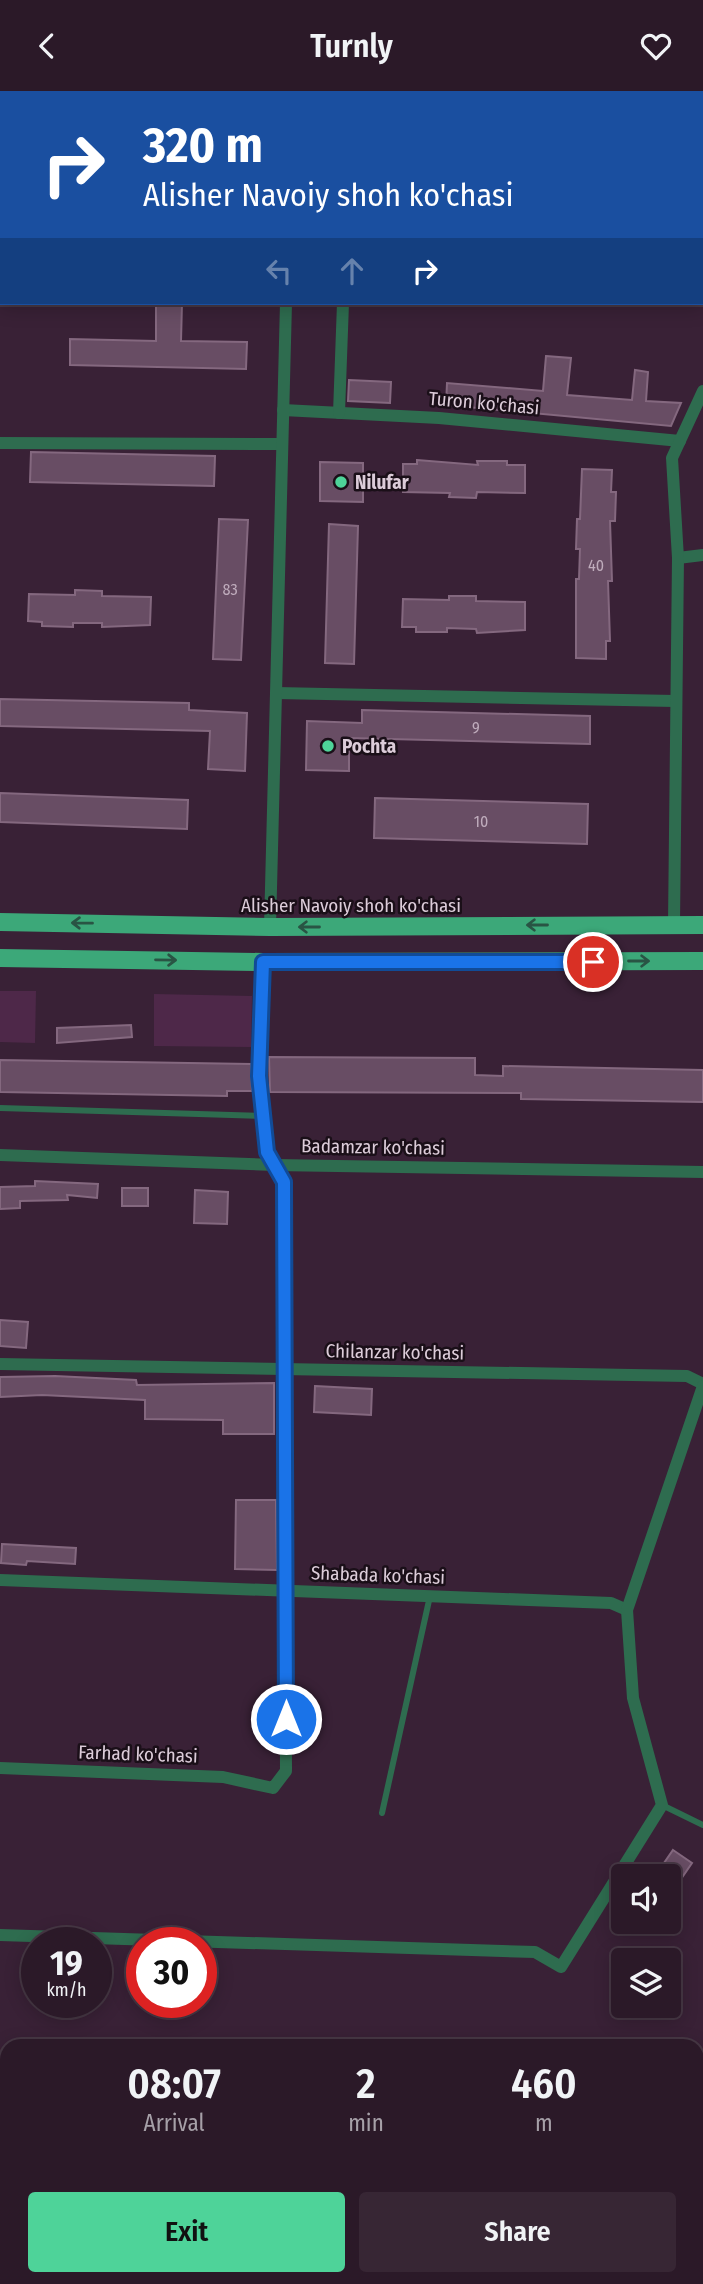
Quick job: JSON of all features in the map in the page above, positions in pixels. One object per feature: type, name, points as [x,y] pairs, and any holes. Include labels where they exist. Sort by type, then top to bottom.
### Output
[{"type":"main road","name":"Alisher Navoiy shoh ko'chasi","points":[[0,922],[270,927],[703,925]]},
{"type":"main road","points":[[0,958],[263,962],[703,961]]},
{"type":"street","points":[[270,927],[286,305]]},
{"type":"street","points":[[339,413],[343,305]]},
{"type":"street","points":[[674,924],[678,558],[673,458],[703,391]]},
{"type":"street","name":"Turon ko'chasi","points":[[283,410],[439,418],[680,441]]},
{"type":"street","points":[[0,443],[282,444]]},
{"type":"street","points":[[678,558],[703,555]]},
{"type":"street","points":[[276,693],[675,701]]},
{"type":"street","points":[[263,962],[259,1076],[267,1152],[284,1182],[286,1590]]},
{"type":"street","name":"Badamzar ko'chasi","points":[[0,1155],[274,1165],[703,1173]]},
{"type":"street","name":"Chilanzar ko'chasi","points":[[0,1364],[687,1376],[703,1385]]},
{"type":"street","points":[[0,1935],[535,1952],[561,1967],[662,1805],[633,1698],[627,1610],[703,1385]]},
{"type":"street","name":"Shabada ko'chasi","points":[[0,1580],[611,1602],[627,1610]]},
{"type":"street","name":"Farhad ko'chasi","points":[[0,1768],[223,1777],[273,1788],[286,1771],[286,1590]]},
{"type":"lane","points":[[0,1108],[263,1116]]},
{"type":"lane","points":[[382,1813],[430,1596]]},
{"type":"lane","points":[[662,1805],[703,1825]]},
{"type":"shaded area","points":[[0,991],[36,991],[35,1043],[0,1042]]},
{"type":"shaded area","points":[[154,994],[252,996],[251,1047],[154,1046]]},
{"type":"building","points":[[156,305],[182,305],[181,341],[247,342],[246,369],[70,365],[70,339],[156,341]]},
{"type":"building","points":[[546,356],[571,358],[567,395],[632,400],[635,370],[648,372],[646,401],[681,403],[671,426],[446,405],[447,383],[543,391]]},
{"type":"building","points":[[349,380],[391,382],[390,403],[348,401]]},
{"type":"building","points":[[31,452],[215,456],[214,486],[30,482]]},
{"type":"building","points":[[417,460],[478,465],[477,461],[507,461],[507,465],[525,465],[525,493],[477,492],[476,498],[449,497],[450,493],[403,492],[403,464],[417,464]]},
{"type":"building","name":"Nilufar","points":[[320,462],[363,463],[363,502],[320,501]]},
{"type":"building","points":[[582,469],[612,470],[611,492],[616,492],[615,521],[610,521],[612,581],[608,581],[610,641],[606,641],[606,659],[576,658],[576,579],[579,579],[580,549],[576,549]]},
{"type":"building","points":[[219,519],[248,520],[241,660],[213,659]]},
{"type":"building","points":[[329,524],[358,526],[354,664],[325,663]]},
{"type":"building","points":[[75,590],[102,591],[102,596],[151,597],[150,625],[102,627],[102,623],[73,623],[73,627],[42,626],[42,622],[28,621],[29,594],[75,595]]},
{"type":"building","points":[[449,596],[476,596],[476,601],[525,602],[525,630],[477,633],[476,629],[447,628],[447,632],[416,632],[416,627],[402,627],[403,599],[449,600]]},
{"type":"building","points":[[0,699],[189,703],[189,710],[247,713],[245,771],[208,769],[210,731],[0,726]]},
{"type":"building","points":[[362,710],[590,716],[590,744],[349,738],[349,771],[306,770],[307,721],[362,723]]},
{"type":"building","points":[[0,793],[188,800],[187,829],[0,822]]},
{"type":"building","points":[[375,798],[588,804],[587,844],[374,838]]},
{"type":"building","points":[[131,1025],[132,1037],[57,1043],[57,1028]]},
{"type":"building","points":[[269,1057],[475,1058],[475,1075],[503,1076],[503,1066],[703,1070],[703,1102],[521,1099],[521,1093],[270,1092]]},
{"type":"building","points":[[0,1060],[251,1064],[252,1091],[227,1091],[227,1096],[0,1092]]},
{"type":"building","points":[[35,1181],[98,1184],[97,1198],[67,1195],[68,1200],[20,1201],[20,1208],[0,1209],[0,1187],[35,1186]]},
{"type":"building","points":[[122,1188],[148,1188],[148,1206],[122,1206]]},
{"type":"building","points":[[195,1190],[228,1192],[227,1224],[194,1223]]},
{"type":"building","points":[[0,1320],[28,1322],[26,1348],[0,1346]]},
{"type":"building","points":[[55,1376],[136,1380],[137,1385],[274,1383],[274,1434],[223,1434],[223,1420],[145,1419],[145,1400],[42,1395],[0,1397],[0,1377]]},
{"type":"building","points":[[315,1386],[372,1389],[371,1415],[314,1412]]},
{"type":"building","points":[[236,1500],[276,1500],[277,1570],[235,1569]]},
{"type":"building","points":[[2,1544],[76,1548],[75,1564],[27,1561],[26,1565],[1,1563]]},
{"type":"building","points":[[673,1850],[692,1863],[681,1879],[681,1864],[663,1864]]},
{"type":"place","name":"Nilufar","points":[[341,482]]},
{"type":"place","name":"Pochta","points":[[328,746]]},
{"type":"route","points":[[286,1719],[284,1182],[267,1152],[259,1076],[263,962],[593,962]]}]
